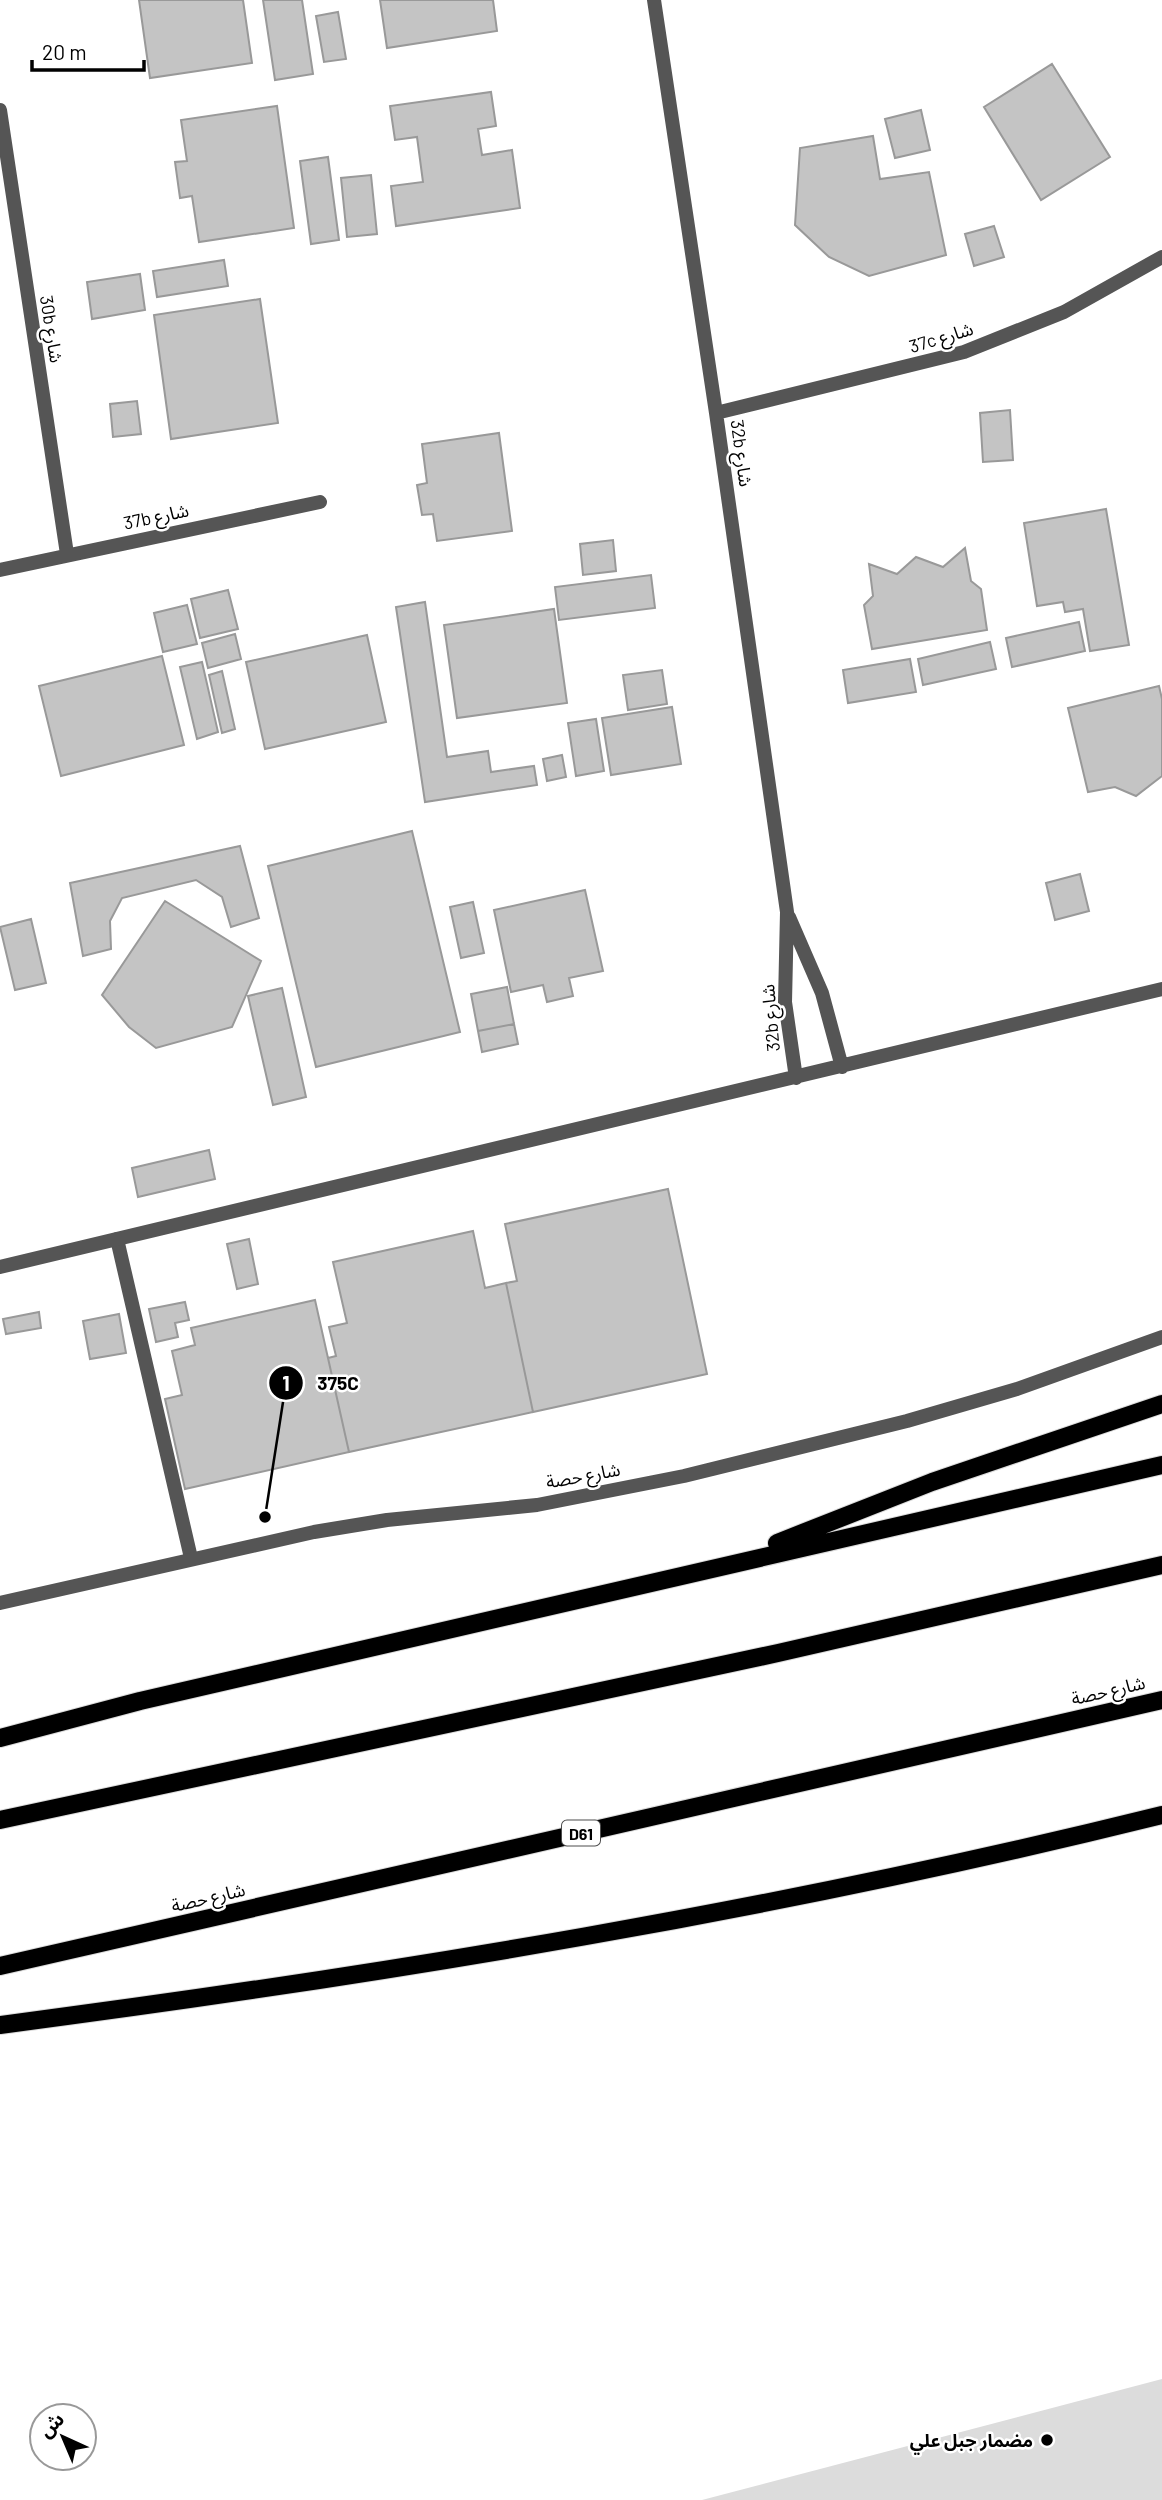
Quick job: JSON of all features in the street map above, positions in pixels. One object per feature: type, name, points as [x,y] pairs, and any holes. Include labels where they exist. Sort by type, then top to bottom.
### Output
[{"type":"main road","points":[[729,1563],[932,1482],[1162,1404]]},
{"type":"main road","points":[[0,1738],[140,1701],[1162,1465]]},
{"type":"main road","points":[[0,1820],[778,1653],[1162,1565]]},
{"type":"main road","name":"شارع حصة","points":[[0,1966],[1162,1700]]},
{"type":"main road","points":[[0,2025],[387,1972],[818,1893],[1162,1815]]},
{"type":"street","name":"32b شارع","points":[[654,0],[787,912],[785,1002],[796,1078]]},
{"type":"street","name":"30b شارع","points":[[0,110],[67,554]]},
{"type":"street","name":"37c شارع","points":[[716,412],[964,352],[1064,312],[1162,257]]},
{"type":"street","name":"37b شارع","points":[[0,570],[320,502]]},
{"type":"street","name":"32b شارع","points":[[787,912],[822,993],[842,1067]]},
{"type":"street","points":[[0,1267],[1162,989]]},
{"type":"street","points":[[117,1239],[191,1558]]},
{"type":"street","name":"شارع حصة","points":[[0,1603],[191,1558],[326,1530],[387,1520],[537,1505],[684,1476],[919,1418],[1017,1389],[1162,1337]]},
{"type":"shaded area","name":"مضمار جبل علي","points":[[1162,2379],[1162,2500],[702,2500]]},
{"type":"building","points":[[139,0],[243,0],[252,63],[150,78]]},
{"type":"building","points":[[263,0],[302,0],[313,74],[275,80]]},
{"type":"building","points":[[380,0],[493,0],[497,31],[387,48]]},
{"type":"building","points":[[338,12],[346,59],[324,62],[316,16]]},
{"type":"building","points":[[1052,64],[1110,157],[1041,200],[984,107]]},
{"type":"building","points":[[491,92],[496,126],[478,129],[482,155],[512,150],[520,208],[396,226],[391,186],[423,182],[417,137],[395,140],[390,106]]},
{"type":"building","points":[[277,106],[294,228],[199,242],[192,196],[180,198],[175,162],[187,161],[181,120]]},
{"type":"building","points":[[921,110],[930,150],[895,158],[885,119]]},
{"type":"building","points":[[873,136],[880,179],[929,172],[946,255],[869,276],[829,257],[795,225],[800,148]]},
{"type":"building","points":[[328,157],[339,240],[311,244],[300,161]]},
{"type":"building","points":[[371,175],[377,234],[347,237],[341,178]]},
{"type":"building","points":[[994,226],[1004,257],[974,266],[965,234]]},
{"type":"building","points":[[224,260],[228,286],[157,297],[153,271]]},
{"type":"building","points":[[140,274],[145,310],[92,319],[87,282]]},
{"type":"building","points":[[260,299],[278,423],[171,439],[154,315]]},
{"type":"building","points":[[137,401],[141,434],[113,437],[110,404]]},
{"type":"building","points":[[1010,410],[1013,460],[983,462],[980,413]]},
{"type":"building","points":[[499,433],[512,531],[437,541],[433,514],[422,515],[417,485],[427,483],[422,444]]},
{"type":"building","points":[[1106,509],[1129,645],[1090,651],[1083,609],[1065,612],[1063,602],[1037,606],[1024,523]]},
{"type":"building","points":[[613,540],[616,571],[583,575],[580,544]]},
{"type":"building","points":[[965,548],[971,581],[981,589],[987,630],[872,649],[864,605],[873,596],[869,564],[897,574],[916,557],[943,567]]},
{"type":"building","points":[[651,575],[655,608],[559,620],[555,587]]},
{"type":"building","points":[[228,590],[238,629],[200,638],[191,599]]},
{"type":"building","points":[[425,602],[447,757],[488,751],[491,772],[534,766],[537,785],[425,802],[396,607]]},
{"type":"building","points":[[187,605],[197,644],[163,652],[154,613]]},
{"type":"building","points":[[554,609],[567,703],[457,718],[444,625]]},
{"type":"building","points":[[1079,622],[1085,651],[1012,667],[1006,638]]},
{"type":"building","points":[[235,634],[241,659],[208,668],[202,643]]},
{"type":"building","points":[[367,635],[386,722],[265,749],[246,662]]},
{"type":"building","points":[[990,642],[996,669],[923,685],[918,659]]},
{"type":"building","points":[[162,656],[184,745],[61,776],[39,686]]},
{"type":"building","points":[[910,659],[916,692],[848,703],[843,670]]},
{"type":"building","points":[[202,662],[218,732],[197,739],[180,667]]},
{"type":"building","points":[[662,670],[667,704],[628,710],[623,675]]},
{"type":"building","points":[[222,671],[235,729],[222,733],[209,675]]},
{"type":"building","points":[[1159,686],[1162,699],[1162,776],[1136,796],[1115,787],[1088,792],[1068,708]]},
{"type":"building","points":[[672,707],[681,764],[611,775],[602,718]]},
{"type":"building","points":[[596,719],[604,771],[576,776],[568,723]]},
{"type":"building","points":[[562,755],[566,777],[547,781],[543,759]]},
{"type":"building","points":[[412,831],[460,1032],[316,1067],[268,866]]},
{"type":"building","points":[[240,846],[259,918],[231,927],[222,897],[196,880],[122,898],[110,921],[111,949],[83,956],[70,883]]},
{"type":"building","points":[[1080,874],[1089,911],[1055,920],[1046,883]]},
{"type":"building","points":[[585,890],[603,971],[569,978],[573,996],[547,1002],[543,985],[511,992],[494,910]]},
{"type":"building","points":[[165,901],[261,961],[232,1027],[156,1048],[129,1027],[102,995]]},
{"type":"building","points":[[473,902],[484,953],[461,958],[450,907]]},
{"type":"building","points":[[31,919],[46,983],[15,990],[0,927]]},
{"type":"building","points":[[507,987],[514,1024],[478,1031],[471,994]]},
{"type":"building","points":[[282,988],[306,1097],[273,1105],[248,996]]},
{"type":"building","points":[[514,1024],[518,1044],[482,1052],[478,1031]]},
{"type":"building","points":[[209,1150],[215,1179],[138,1197],[132,1168]]},
{"type":"building","points":[[668,1189],[707,1374],[533,1412],[506,1283],[517,1281],[505,1224]]},
{"type":"building","points":[[473,1231],[485,1288],[506,1283],[533,1412],[349,1452],[328,1358],[336,1356],[329,1327],[347,1323],[333,1262]]},
{"type":"building","points":[[249,1239],[258,1284],[237,1289],[227,1244]]},
{"type":"building","points":[[315,1300],[349,1452],[185,1489],[165,1399],[182,1395],[172,1351],[195,1345],[191,1328]]},
{"type":"building","points":[[185,1302],[189,1320],[175,1323],[178,1337],[156,1342],[149,1309]]},
{"type":"building","points":[[39,1312],[41,1328],[6,1334],[3,1319]]},
{"type":"building","points":[[119,1314],[126,1353],[90,1359],[83,1321]]},
{"type":"place","name":"375C","points":[[265,1517]]},
{"type":"place","name":"مضمار جبل علي","points":[[1047,2440]]}]
